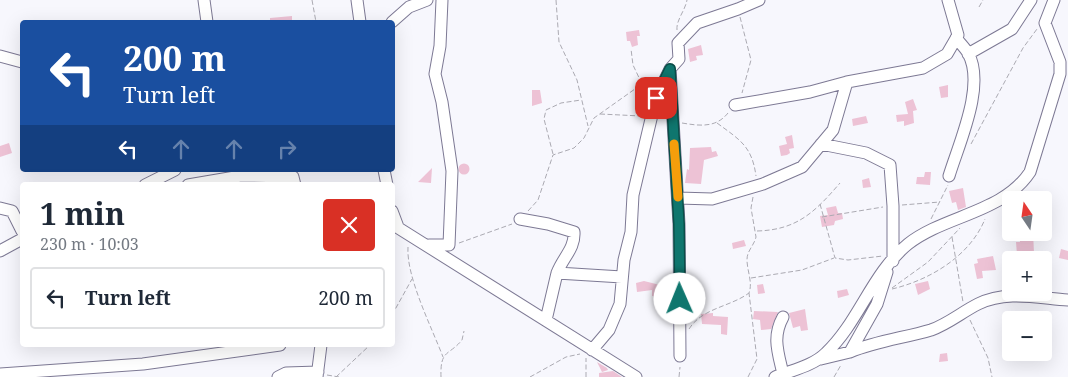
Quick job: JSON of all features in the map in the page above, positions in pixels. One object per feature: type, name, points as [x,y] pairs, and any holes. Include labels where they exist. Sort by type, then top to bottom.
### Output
[{"type":"street","points":[[204,0],[207,20]]},
{"type":"street","points":[[357,0],[360,20]]},
{"type":"street","points":[[394,20],[409,4],[427,0]]},
{"type":"street","points":[[427,245],[449,245],[452,171],[442,102],[435,74],[441,38],[442,0]]},
{"type":"street","points":[[592,350],[603,339],[620,304],[622,277],[631,232],[632,195],[656,98],[670,69],[679,59],[678,43],[697,23],[759,0]]},
{"type":"street","points":[[735,105],[810,92],[847,82],[923,68],[947,54],[958,34],[948,0]]},
{"type":"street","points":[[968,54],[1012,28],[1031,0]]},
{"type":"street","points":[[1043,0],[1048,14]]},
{"type":"street","points":[[817,360],[840,338],[864,299],[906,246],[924,232],[990,204],[1023,183],[1030,172],[1050,109],[1061,66],[1045,23],[1054,0]]},
{"type":"street","points":[[950,177],[972,102],[974,71],[968,54],[956,38]]},
{"type":"street","points":[[0,56],[20,61]]},
{"type":"street","points":[[670,69],[678,198],[680,356]]},
{"type":"street","points":[[678,198],[712,199],[762,184],[802,167],[833,130],[847,82]]},
{"type":"street","points":[[821,144],[866,153],[890,165],[893,206],[893,261],[877,304],[850,352]]},
{"type":"street","points":[[151,182],[171,172]]},
{"type":"street","points":[[208,182],[242,177],[291,177]]},
{"type":"street","points":[[0,208],[12,211],[20,227]]},
{"type":"street","points":[[520,219],[548,224],[574,232],[572,250],[561,260],[546,320]]},
{"type":"street","points":[[395,226],[636,377]]},
{"type":"street","points":[[0,251],[20,240]]},
{"type":"street","points":[[557,273],[622,277]]},
{"type":"street","points":[[783,317],[778,328],[776,341],[779,375],[817,360],[850,352],[880,341],[934,329],[975,305],[1001,296],[1068,300]]},
{"type":"street","points":[[0,374],[143,364],[266,347]]},
{"type":"street","points":[[278,377],[286,372],[317,374],[321,347]]},
{"type":"path","points":[[312,0],[316,20]]},
{"type":"path","points":[[556,0],[559,42],[577,80],[589,126]]},
{"type":"path","points":[[678,43],[676,24],[685,10],[686,0]]},
{"type":"path","points":[[979,7],[984,0]]},
{"type":"path","points":[[675,122],[696,125],[717,123],[735,105],[743,92],[751,60],[738,9]]},
{"type":"path","points":[[967,150],[1023,48],[1038,28]]},
{"type":"path","points":[[553,155],[574,148],[584,138],[594,118],[642,84],[633,65],[631,49]]},
{"type":"path","points":[[449,245],[468,242],[520,219],[538,200],[553,155],[544,118],[546,110],[561,103],[581,100]]},
{"type":"path","points":[[600,114],[652,116]]},
{"type":"path","points":[[717,123],[750,150],[756,182]]},
{"type":"path","points":[[924,232],[941,202],[950,177]]},
{"type":"path","points":[[756,231],[790,226],[820,204],[840,182]]},
{"type":"path","points":[[748,377],[757,359],[747,260],[749,250],[755,242],[756,231],[751,208],[754,193]]},
{"type":"path","points":[[822,217],[893,206],[941,202]]},
{"type":"path","points":[[820,204],[822,217],[835,258]]},
{"type":"path","points":[[963,225],[912,276],[889,290],[928,276],[955,258],[975,239],[990,204]]},
{"type":"path","points":[[411,235],[408,260],[412,279],[443,358]]},
{"type":"path","points":[[952,237],[958,281],[966,312],[988,358],[992,377]]},
{"type":"path","points":[[750,278],[786,274],[835,258],[848,260],[875,256],[893,261]]},
{"type":"path","points":[[395,310],[412,279]]},
{"type":"path","points":[[688,331],[698,318],[737,301],[749,293]]},
{"type":"path","points":[[441,377],[443,358],[446,351],[462,340],[464,331]]},
{"type":"path","points":[[317,374],[337,377],[368,347]]},
{"type":"path","points":[[530,377],[566,357],[586,353],[586,377]]},
{"type":"path","points":[[679,377],[680,356]]},
{"type":"building","points":[[292,16],[292,20],[270,20],[270,18]]},
{"type":"building","points":[[639,30],[640,36],[637,36],[638,45],[632,47],[630,41],[627,41],[626,32]]},
{"type":"building","points":[[701,45],[703,55],[696,56],[697,60],[690,62],[688,49]]},
{"type":"building","points":[[948,85],[948,97],[941,98],[939,87]]},
{"type":"building","points":[[532,90],[540,90],[542,103],[532,106]]},
{"type":"building","points":[[913,99],[917,110],[913,111],[914,123],[904,126],[904,121],[897,122],[896,115],[908,114],[905,102]]},
{"type":"building","points":[[866,116],[868,123],[853,126],[852,119]]},
{"type":"building","points":[[792,135],[794,148],[789,149],[790,153],[787,155],[781,156],[779,146],[787,144],[785,137]]},
{"type":"building","points":[[9,143],[12,153],[0,157],[0,146]]},
{"type":"building","points":[[711,147],[712,152],[716,151],[718,156],[704,160],[701,184],[685,183],[687,169],[689,170],[690,148]]},
{"type":"building","points":[[462,164],[466,164],[469,169],[468,173],[462,174],[459,171],[459,167]]},
{"type":"building","points":[[432,168],[431,183],[418,182]]},
{"type":"building","points":[[925,172],[931,172],[930,185],[916,184],[917,177],[924,177]]},
{"type":"building","points":[[869,178],[871,187],[863,188],[862,180]]},
{"type":"building","points":[[963,188],[966,207],[958,210],[956,202],[952,203],[949,191]]},
{"type":"building","points":[[836,206],[838,213],[842,213],[843,219],[835,221],[834,225],[822,227],[820,216],[828,215],[826,208]]},
{"type":"building","points":[[744,240],[746,246],[733,249],[732,243]]},
{"type":"building","points":[[1033,241],[1034,251],[1017,251],[1016,242]]},
{"type":"building","points":[[1061,249],[1068,251],[1068,260],[1059,258]]},
{"type":"building","points":[[993,256],[996,270],[982,271],[983,278],[977,279],[974,264],[978,263],[977,259]]},
{"type":"building","points":[[644,281],[664,286],[662,293],[658,293],[658,297],[652,296],[652,290],[637,292],[636,283]]},
{"type":"building","points":[[928,281],[930,289],[918,295],[915,284]]},
{"type":"building","points":[[763,284],[765,293],[758,294],[757,285]]},
{"type":"building","points":[[847,289],[849,295],[838,298],[837,291]]},
{"type":"building","points":[[805,309],[808,330],[801,331],[800,326],[793,328],[789,313]]},
{"type":"building","points":[[754,311],[778,312],[771,329],[761,330],[760,320],[753,319]]},
{"type":"building","points":[[713,313],[713,316],[728,317],[727,335],[721,334],[721,325],[702,324],[701,314]]},
{"type":"building","points":[[947,353],[948,361],[939,362],[940,354]]},
{"type":"building","points":[[597,362],[607,368],[608,370],[602,372]]},
{"type":"building","points":[[613,371],[622,377],[599,377],[599,373]]},
{"type":"slow traffic","points":[[674,144],[678,197]]},
{"type":"route","points":[[656,98],[670,69],[679,224],[680,299]]}]
